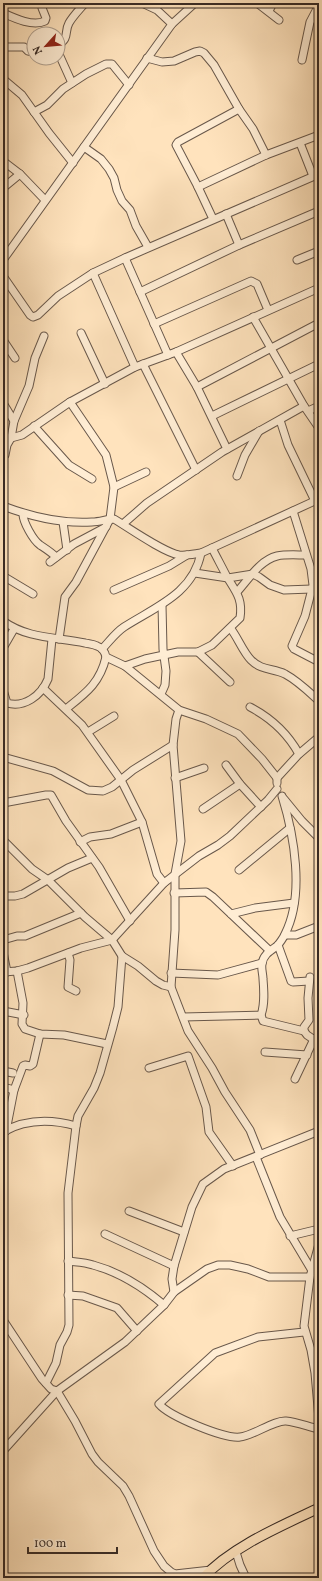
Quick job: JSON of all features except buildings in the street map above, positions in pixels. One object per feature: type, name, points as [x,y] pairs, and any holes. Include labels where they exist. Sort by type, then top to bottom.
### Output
[{"type":"main road","points":[[202,1578],[236,1552],[261,1537],[319,1508]]},
{"type":"street","points":[[3,13],[13,18],[40,23],[45,21],[46,18],[42,8],[42,3]]},
{"type":"street","points":[[66,38],[68,24],[86,3]]},
{"type":"street","points":[[142,3],[157,10],[172,24]]},
{"type":"street","points":[[3,260],[172,24],[195,3]]},
{"type":"street","points":[[257,3],[280,20]]},
{"type":"street","points":[[269,11],[273,3]]},
{"type":"street","points":[[302,60],[310,22],[319,5]]},
{"type":"street","points":[[3,47],[24,47],[26,49]]},
{"type":"street","points":[[147,58],[162,62],[174,61],[195,52],[204,52],[214,65],[239,109],[253,129],[266,155]]},
{"type":"street","points":[[34,112],[47,106],[63,89],[72,83],[86,74],[109,63],[112,64],[129,84]]},
{"type":"street","points":[[64,66],[72,83]]},
{"type":"street","points":[[4,80],[22,95],[73,162]]},
{"type":"street","points":[[213,219],[176,145],[178,142],[239,109]]},
{"type":"street","points":[[198,187],[266,155],[319,135]]},
{"type":"street","points":[[3,276],[30,315],[38,315],[58,296],[93,273],[148,247],[316,175],[300,143]]},
{"type":"street","points":[[84,146],[101,159],[109,169],[114,178],[120,196],[130,210],[136,226],[148,247]]},
{"type":"street","points":[[3,161],[20,174],[45,200]]},
{"type":"street","points":[[3,188],[20,174]]},
{"type":"street","points":[[140,292],[240,245],[319,211]]},
{"type":"street","points":[[226,214],[240,245]]},
{"type":"street","points":[[297,260],[319,250]]},
{"type":"street","points":[[125,258],[168,355]]},
{"type":"street","points":[[93,273],[135,367]]},
{"type":"street","points":[[154,324],[251,281],[257,284],[268,310]]},
{"type":"street","points":[[11,438],[22,435],[70,402],[135,367],[176,352],[319,288]]},
{"type":"street","points":[[253,317],[306,409],[319,428]]},
{"type":"street","points":[[197,387],[319,323]]},
{"type":"street","points":[[81,333],[105,384]]},
{"type":"street","points":[[3,457],[11,438],[14,421],[29,386],[35,358],[44,336]]},
{"type":"street","points":[[3,340],[15,358]]},
{"type":"street","points":[[176,352],[197,387],[227,449]]},
{"type":"street","points":[[143,364],[196,470]]},
{"type":"street","points":[[212,416],[319,364]]},
{"type":"street","points":[[3,690],[7,703],[18,704],[28,702],[43,688],[48,679],[65,597],[76,582],[110,519],[114,487],[106,455],[70,402]]},
{"type":"street","points":[[3,403],[14,421]]},
{"type":"street","points":[[123,524],[147,503],[227,449],[280,420],[306,409],[319,406]]},
{"type":"street","points":[[3,506],[23,514],[63,522],[94,522],[114,519],[178,555],[201,553],[317,500],[288,445],[280,420]]},
{"type":"street","points":[[34,426],[69,465],[92,479]]},
{"type":"street","points":[[237,476],[245,455],[259,431]]},
{"type":"street","points":[[114,487],[146,472]]},
{"type":"street","points":[[293,511],[315,587],[305,616],[292,646],[319,662]]},
{"type":"street","points":[[23,514],[25,523],[38,544],[51,552],[53,560],[106,526]]},
{"type":"street","points":[[63,522],[67,550]]},
{"type":"street","points":[[126,666],[145,659],[165,655],[183,652],[198,652],[212,645],[240,618],[241,613],[237,592],[212,548]]},
{"type":"street","points":[[102,649],[118,632],[162,605],[185,586],[194,573],[201,553]]},
{"type":"street","points":[[114,590],[169,566],[187,555]]},
{"type":"street","points":[[237,592],[261,566],[272,558],[284,555],[306,555]]},
{"type":"street","points":[[194,573],[228,578],[253,574],[270,585],[284,590],[315,587]]},
{"type":"street","points":[[3,576],[33,594]]},
{"type":"street","points":[[160,694],[163,690],[166,679],[162,605]]},
{"type":"street","points":[[3,621],[14,629],[56,639],[97,645],[102,649],[106,657],[126,666],[137,677],[179,710],[206,719],[238,734],[262,759],[277,778],[277,789],[302,821],[319,838]]},
{"type":"street","points":[[231,628],[250,660],[268,670],[275,670],[285,674],[303,686],[319,701]]},
{"type":"street","points":[[3,648],[14,629]]},
{"type":"street","points":[[198,652],[230,682]]},
{"type":"street","points":[[66,708],[92,687],[101,672],[106,657]]},
{"type":"street","points":[[43,688],[66,708],[88,732],[121,780],[142,822],[157,874],[164,883]]},
{"type":"street","points":[[250,707],[277,725],[293,743],[299,754]]},
{"type":"street","points":[[179,710],[176,719],[173,745],[181,841],[175,874],[175,930],[171,987],[188,1031],[250,1130],[280,1217],[311,1269]]},
{"type":"street","points":[[88,732],[114,716]]},
{"type":"street","points":[[277,778],[299,754],[319,737]]},
{"type":"street","points":[[3,757],[53,771],[88,790],[103,791],[173,745]]},
{"type":"street","points":[[226,765],[240,784],[261,807]]},
{"type":"street","points":[[175,778],[204,768]]},
{"type":"street","points":[[203,809],[240,784]]},
{"type":"street","points":[[3,952],[5,972],[17,971],[68,953],[112,940],[164,883],[199,856],[218,845],[239,828],[277,789]]},
{"type":"street","points":[[3,803],[46,795],[51,796],[80,842],[99,867],[130,921]]},
{"type":"street","points":[[282,796],[290,828],[295,864],[294,903],[285,935],[278,945],[269,950],[262,963],[264,1008],[261,1015],[263,1021],[304,1031],[316,1041],[295,1079]]},
{"type":"street","points":[[80,842],[90,837],[112,834],[142,822]]},
{"type":"street","points":[[239,870],[290,828]]},
{"type":"street","points":[[3,840],[32,869],[48,880],[112,940],[122,956],[138,966],[156,981],[171,987]]},
{"type":"street","points":[[3,896],[23,894],[68,868],[92,858]]},
{"type":"street","points":[[174,893],[206,892],[213,896],[269,950]]},
{"type":"street","points":[[232,914],[255,908],[294,903]]},
{"type":"street","points":[[3,940],[17,936],[25,936],[82,913]]},
{"type":"street","points":[[285,935],[296,935],[319,926]]},
{"type":"street","points":[[278,945],[291,981],[293,982],[310,979],[309,1020],[304,1027],[304,1031]]},
{"type":"street","points":[[68,953],[70,960],[68,987],[76,991]]},
{"type":"street","points":[[46,1384],[56,1363],[60,1345],[68,1332],[68,1193],[76,1126],[78,1116],[94,1088],[100,1073],[118,1007],[122,956]]},
{"type":"street","points":[[171,973],[218,975],[262,963]]},
{"type":"street","points":[[17,971],[23,1003],[24,1015],[22,1024],[24,1028],[40,1034],[64,1035],[107,1044]]},
{"type":"street","points":[[3,1011],[24,1015]]},
{"type":"street","points":[[183,1017],[261,1015]]},
{"type":"street","points":[[4,1132],[14,1090],[22,1066],[31,1066],[33,1064],[40,1034]]},
{"type":"street","points":[[149,1068],[200,1051]]},
{"type":"street","points":[[264,1052],[307,1055]]},
{"type":"street","points":[[188,1056],[206,1107],[209,1132],[233,1166]]},
{"type":"street","points":[[3,1071],[13,1073]]},
{"type":"street","points":[[3,1087],[14,1090]]},
{"type":"street","points":[[4,1132],[20,1124],[28,1122],[54,1122],[76,1126]]},
{"type":"street","points":[[174,1292],[172,1279],[174,1266],[192,1207],[203,1184],[219,1172],[319,1131]]},
{"type":"street","points":[[129,1211],[184,1232]]},
{"type":"street","points":[[290,1236],[319,1229]]},
{"type":"street","points":[[105,1234],[174,1266]]},
{"type":"street","points":[[319,1244],[311,1269],[304,1316],[304,1332],[312,1357],[319,1419]]},
{"type":"street","points":[[68,1261],[92,1264],[109,1270],[147,1291],[164,1305]]},
{"type":"street","points":[[3,1451],[57,1391],[125,1342],[164,1305],[174,1292],[207,1269],[218,1265],[240,1266],[269,1277],[310,1277]]},
{"type":"street","points":[[68,1295],[83,1296],[117,1308],[137,1331]]},
{"type":"street","points":[[3,1320],[46,1384],[51,1390],[57,1391],[92,1454],[98,1462],[123,1486],[154,1551],[172,1576],[211,1570]]},
{"type":"street","points":[[304,1332],[258,1337],[215,1353],[159,1404],[176,1416],[212,1431],[230,1436],[241,1437],[285,1421],[319,1429]]},
{"type":"street","points":[[236,1552],[246,1578]]}]
